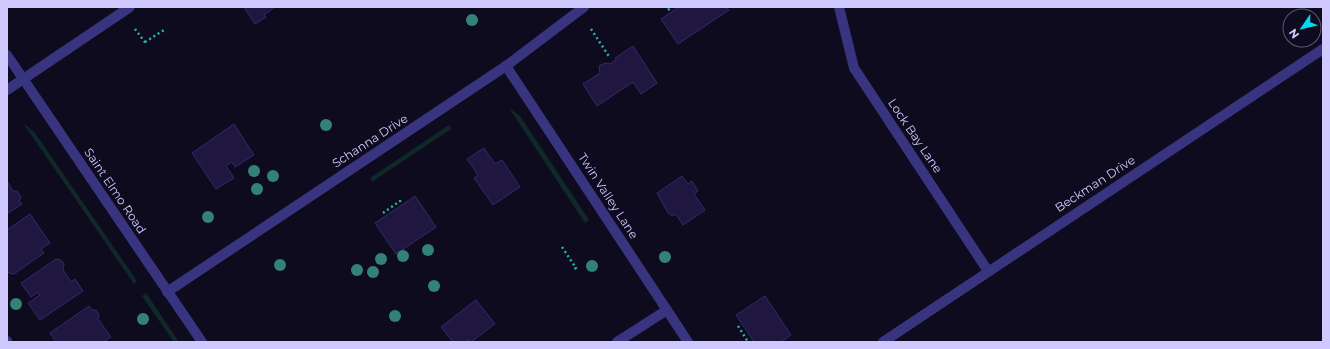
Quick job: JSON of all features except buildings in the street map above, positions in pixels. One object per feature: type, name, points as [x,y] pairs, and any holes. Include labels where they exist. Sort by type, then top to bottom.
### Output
[{"type":"street","points":[[7,90],[130,7]]},
{"type":"street","name":"Schanna Drive","points":[[167,292],[506,66],[584,7]]},
{"type":"street","name":"Lock Bay Lane","points":[[839,7],[854,68],[988,271]]},
{"type":"street","name":"Beckman Drive","points":[[883,342],[1323,49]]},
{"type":"street","name":"Saint Elmo Road","points":[[7,55],[202,342]]},
{"type":"street","name":"Twin Valley Lane","points":[[506,66],[688,342]]},
{"type":"street","points":[[617,342],[667,310]]},
{"type":"path","points":[[668,10],[672,7]]},
{"type":"path","points":[[135,29],[146,44],[164,30]]},
{"type":"path","points":[[591,29],[610,58]]},
{"type":"path","points":[[383,213],[400,201],[402,204]]},
{"type":"path","points":[[562,247],[576,268],[574,270]]},
{"type":"path","points":[[738,326],[748,342]]},
{"type":"green space","points":[[509,108],[520,116],[589,220],[585,223]]},
{"type":"green space","points":[[23,123],[35,133],[137,281],[134,284]]},
{"type":"green space","points":[[449,125],[451,129],[372,182],[370,178]]},
{"type":"green space","points":[[146,293],[179,342],[174,342],[142,296]]}]
